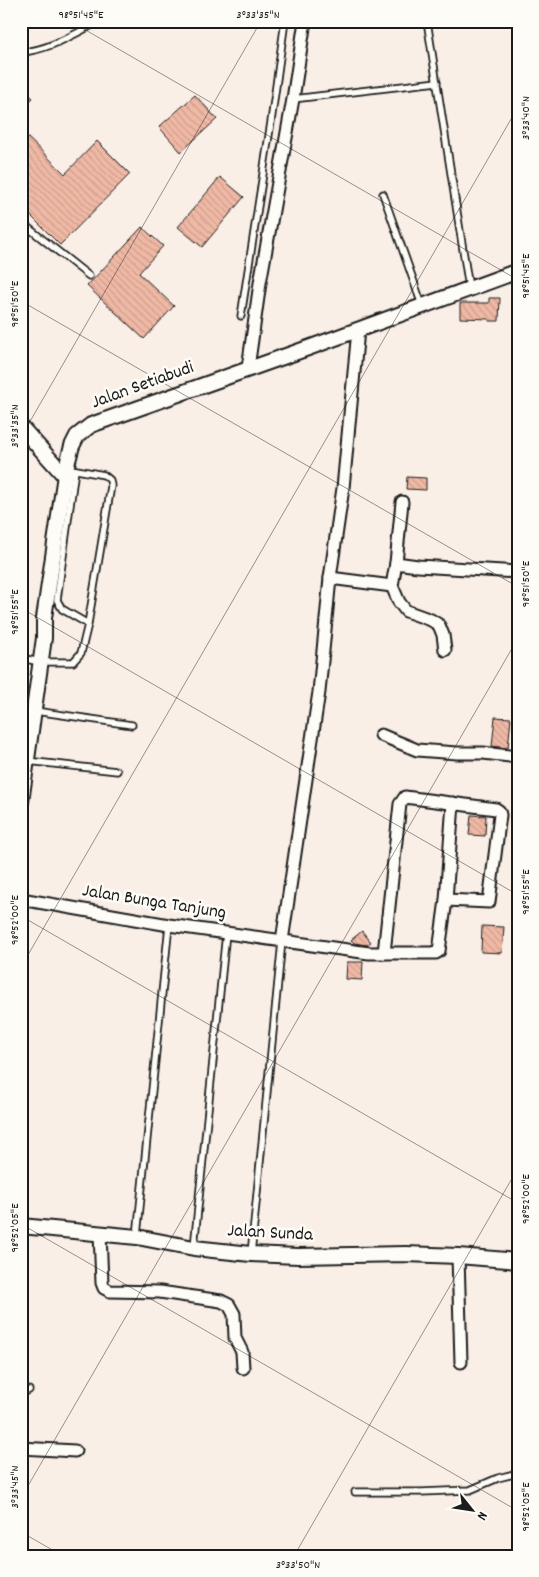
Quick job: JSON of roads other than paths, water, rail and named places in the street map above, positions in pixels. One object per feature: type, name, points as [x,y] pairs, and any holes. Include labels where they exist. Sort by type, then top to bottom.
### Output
[{"type":"street","points":[[248,368],[260,283],[305,21]]},
{"type":"street","name":"Jalan Setiabudi","points":[[21,802],[44,638],[44,618],[72,446],[77,436],[91,425],[518,271]]},
{"type":"street","points":[[282,940],[318,695],[330,578],[343,488],[358,330]]},
{"type":"street","points":[[21,427],[68,471]]},
{"type":"street","points":[[402,502],[392,586],[399,602],[406,611],[439,625],[443,635],[445,650]]},
{"type":"street","points":[[396,563],[518,572]]},
{"type":"street","points":[[330,578],[392,586]]},
{"type":"street","points":[[381,735],[417,750],[483,753],[518,757]]},
{"type":"street","points":[[384,953],[400,804],[405,797],[453,803],[496,809],[499,811],[489,902],[446,900],[453,803]]},
{"type":"street","name":"Jalan Bunga Tanjung","points":[[21,899],[169,925],[369,953],[435,954],[438,952],[446,900]]},
{"type":"street","name":"Jalan Sunda","points":[[21,1226],[137,1237],[194,1248],[251,1254],[298,1256],[406,1254],[458,1256],[518,1262]]},
{"type":"street","points":[[100,1233],[102,1283],[104,1288],[110,1291],[160,1292],[221,1301],[229,1305],[234,1314],[235,1338],[242,1352],[243,1368]]},
{"type":"street","points":[[458,1256],[461,1362]]},
{"type":"street","points":[[21,1448],[75,1451]]},
{"type":"lane","points":[[21,52],[31,52],[53,44],[100,21]]},
{"type":"lane","points":[[241,316],[285,21]]},
{"type":"lane","points":[[428,21],[470,288]]},
{"type":"lane","points":[[293,99],[437,82]]},
{"type":"lane","points":[[383,194],[422,305]]},
{"type":"lane","points":[[23,226],[89,276]]},
{"type":"lane","points":[[21,658],[40,662],[73,662],[81,653],[88,624],[111,486],[110,480],[104,475],[68,471],[57,600],[62,609],[88,624]]},
{"type":"lane","points":[[34,711],[132,725]]},
{"type":"lane","points":[[27,761],[117,771]]},
{"type":"lane","points":[[137,1237],[169,925]]},
{"type":"lane","points":[[194,1248],[226,933]]},
{"type":"lane","points":[[251,1254],[282,940]]},
{"type":"lane","points":[[21,1394],[29,1390]]},
{"type":"lane","points":[[355,1492],[470,1490],[498,1478],[518,1474]]}]
